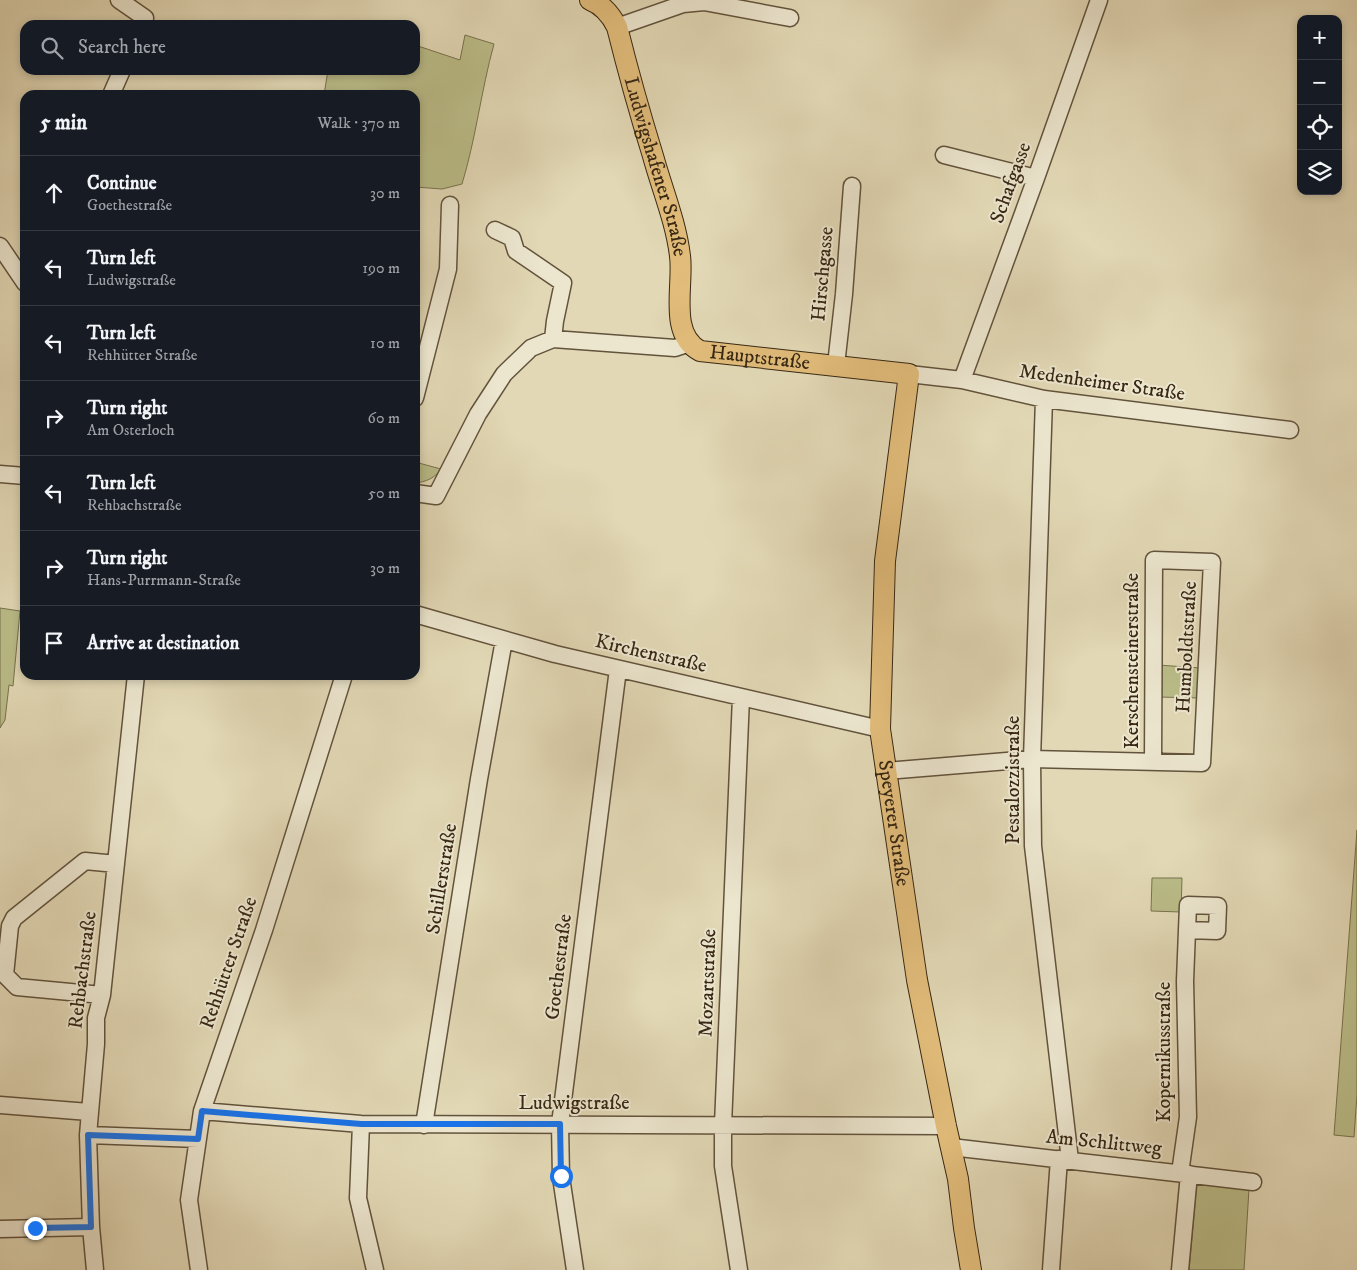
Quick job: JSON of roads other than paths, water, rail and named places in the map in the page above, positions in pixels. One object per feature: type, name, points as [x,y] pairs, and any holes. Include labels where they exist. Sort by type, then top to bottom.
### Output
[{"type":"main road","name":"Ludwigshafener Straße","points":[[590,0],[603,7],[617,27],[639,112],[680,253],[682,269],[680,314],[684,336],[690,344]]},
{"type":"main road","name":"Hauptstraße","points":[[690,344],[700,351],[909,374]]},
{"type":"main road","name":"Speyerer Straße","points":[[909,374],[885,561],[880,728],[917,980],[958,1179],[971,1270]]},
{"type":"street","points":[[119,0],[141,14]]},
{"type":"street","name":"Schafgasse","points":[[962,380],[1099,0]]},
{"type":"street","points":[[617,27],[684,2],[757,6],[790,18]]},
{"type":"street","points":[[113,90],[120,75]]},
{"type":"street","points":[[944,155],[1036,178]]},
{"type":"street","name":"Hirschgasse","points":[[836,365],[844,294],[852,186]]},
{"type":"street","points":[[420,378],[448,268],[450,205]]},
{"type":"street","points":[[420,494],[436,496],[478,414],[504,374],[531,348],[553,338],[563,283],[516,251],[512,238],[495,230]]},
{"type":"street","points":[[0,246],[20,274]]},
{"type":"street","name":"Hauptstraße","points":[[553,338],[675,348],[690,344]]},
{"type":"street","name":"Medenheimer Straße","points":[[909,374],[962,380],[1044,399],[1290,430]]},
{"type":"street","name":"Pestalozzistraße","points":[[1044,399],[1032,759],[1033,846],[1065,1160],[1051,1270]]},
{"type":"street","points":[[0,474],[20,476]]},
{"type":"street","name":"Kerschensteinerstraße","points":[[1153,762],[1154,560],[1183,561]]},
{"type":"street","name":"Humboldtstraße","points":[[1153,762],[1202,763],[1212,562],[1183,561]]},
{"type":"street","name":"Kirchenstraße","points":[[420,615],[556,654],[880,728]]},
{"type":"street","name":"Schillerstraße","points":[[424,1125],[479,779],[504,640]]},
{"type":"street","name":"Goethestraße","points":[[575,1270],[561,1176],[560,1124],[618,669]]},
{"type":"street","name":"Rehbachstraße","points":[[95,1270],[91,1227],[89,1112],[96,1044],[96,1018],[102,995],[135,680]]},
{"type":"street","name":"Rehhütter Straße","points":[[199,1270],[189,1200],[202,1111],[264,930],[342,680]]},
{"type":"street","name":"Mozartstraße","points":[[739,1270],[722,1166],[741,697]]},
{"type":"street","points":[[886,771],[1032,759],[1153,762]]},
{"type":"street","points":[[102,995],[17,987],[6,975],[10,926],[14,918],[85,862],[116,864]]},
{"type":"street","name":"Kopernikusstraße","points":[[1180,1270],[1188,1117],[1185,982],[1187,930]]},
{"type":"street","points":[[0,1105],[89,1112]]},
{"type":"street","name":"Ludwigstraße","points":[[202,1111],[361,1124],[946,1126]]},
{"type":"street","points":[[361,1124],[358,1198],[375,1270]]},
{"type":"street","points":[[88,1135],[198,1139]]},
{"type":"street","name":"Am Schlittweg","points":[[951,1147],[1253,1182]]},
{"type":"street","points":[[0,1229],[91,1227]]}]
